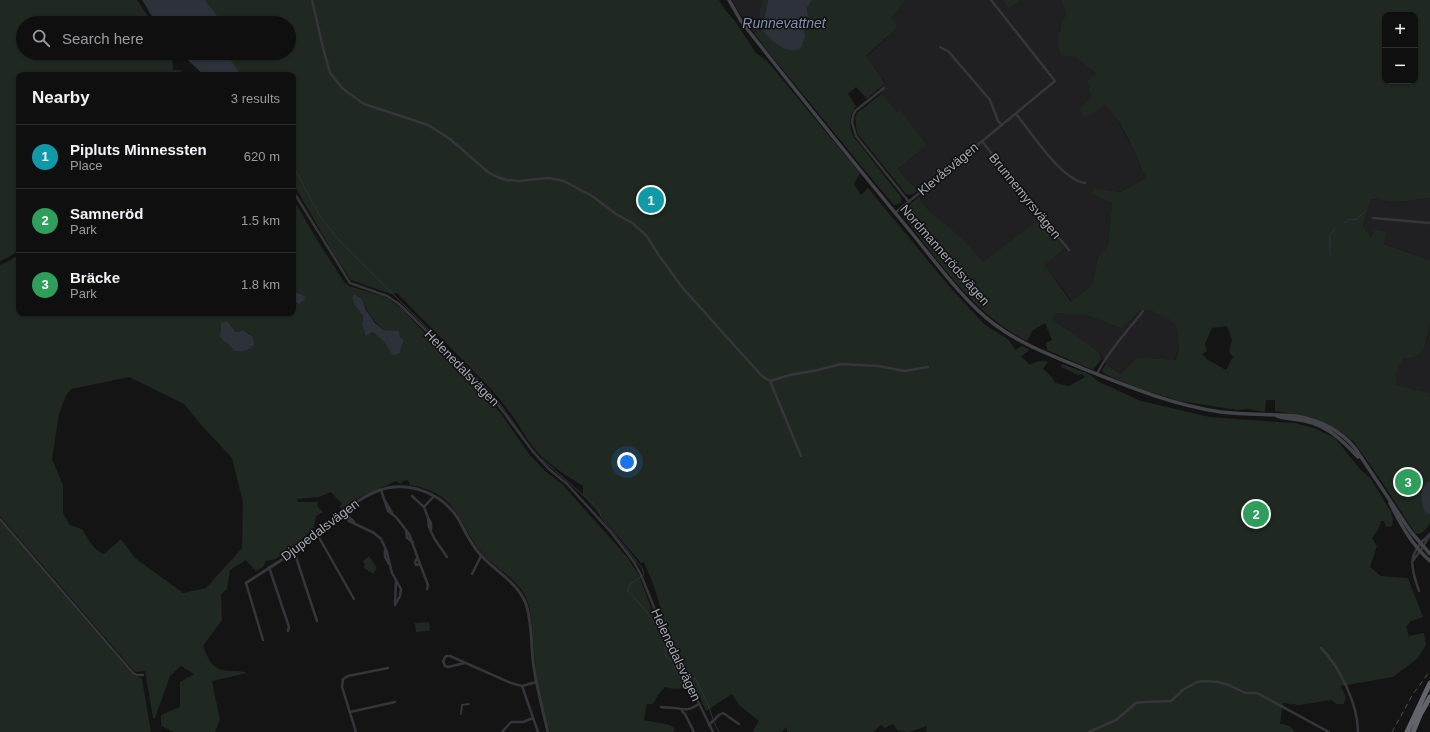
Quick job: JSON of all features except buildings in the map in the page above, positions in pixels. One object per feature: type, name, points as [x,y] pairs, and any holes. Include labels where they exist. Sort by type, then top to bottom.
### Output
[{"type":"highway","points":[[1407,732],[1430,683]]},
{"type":"highway","points":[[1421,701],[1430,687]]},
{"type":"highway","points":[[1413,732],[1430,697]]},
{"type":"main road","name":"Nordmannerödsvägen","points":[[729,0],[741,21],[896,213],[964,296],[981,314],[1017,340],[1031,347],[1146,394],[1170,402],[1221,412],[1274,415],[1305,421],[1324,428],[1339,437],[1363,461],[1420,544],[1430,554]]},
{"type":"main road","name":"Nordmannerödsvägen","points":[[1387,496],[1402,527],[1417,548],[1430,561]]},
{"type":"street","points":[[312,0],[330,73],[343,89],[364,104],[428,125],[442,133],[471,156],[488,172],[507,180],[518,181],[549,178],[564,181],[592,196],[616,214],[632,222],[646,235],[682,287],[762,376],[770,381],[800,456]]},
{"type":"street","name":"Klevåsvägen","points":[[896,213],[1055,81],[991,0]]},
{"type":"street","points":[[940,47],[949,52],[990,100],[998,121],[1002,125]]},
{"type":"street","points":[[884,88],[855,111],[853,116],[853,129],[866,150],[909,202]]},
{"type":"street","points":[[1016,114],[1059,167],[1078,181],[1085,183]]},
{"type":"street","name":"Brunnemyrsvägen","points":[[982,141],[1037,212],[1069,250]]},
{"type":"street","name":"Helenedalsvägen","points":[[296,196],[350,283],[394,300],[457,360],[499,406],[534,453],[549,469],[567,484],[610,531],[634,562],[642,576],[664,632],[713,732]]},
{"type":"street","points":[[1373,218],[1430,224]]},
{"type":"street","points":[[1097,374],[1112,350],[1143,311]]},
{"type":"street","points":[[770,381],[841,364],[878,366],[905,371],[928,367]]},
{"type":"street","name":"Djupedalsvägen","points":[[246,583],[294,551],[360,499],[381,490],[397,487],[407,487],[421,490],[434,496],[451,509],[469,540],[481,556],[511,581],[519,591],[526,604],[529,616],[536,682],[548,732]]},
{"type":"street","points":[[381,490],[384,500],[393,514],[403,524],[413,543],[418,558],[415,564],[420,564],[428,585],[427,589]]},
{"type":"street","points":[[412,496],[424,507],[431,523],[431,530],[436,542],[447,557]]},
{"type":"street","points":[[424,507],[434,496]]},
{"type":"street","points":[[343,512],[346,517],[351,519],[354,523],[379,537],[383,543],[395,580],[395,605],[401,591],[395,580]]},
{"type":"street","points":[[0,519],[133,673],[142,675]]},
{"type":"street","points":[[317,534],[354,599]]},
{"type":"street","points":[[1419,591],[1413,573],[1412,558],[1420,544],[1430,534]]},
{"type":"street","points":[[1412,563],[1430,534]]},
{"type":"street","points":[[294,551],[317,621]]},
{"type":"street","points":[[472,574],[481,556]]},
{"type":"street","points":[[269,567],[289,627],[288,631]]},
{"type":"street","points":[[246,583],[263,640]]},
{"type":"street","points":[[396,591],[401,591]]},
{"type":"street","points":[[1322,648],[1329,656],[1345,683],[1356,715],[1358,732]]},
{"type":"street","points":[[465,663],[448,667],[445,666],[443,661],[446,656],[465,663],[511,683],[522,686],[536,682]]},
{"type":"street","points":[[356,732],[342,687],[343,680],[348,676],[388,668]]},
{"type":"street","points":[[1089,732],[1116,720],[1136,703],[1171,701],[1190,685],[1197,682],[1210,681],[1228,685],[1245,693],[1257,693],[1330,732]]},
{"type":"street","points":[[522,686],[538,732]]},
{"type":"street","points":[[350,712],[395,702]]},
{"type":"street","points":[[461,714],[462,705],[469,704]]},
{"type":"street","points":[[661,708],[689,710],[699,704]]},
{"type":"street","points":[[682,710],[694,732]]},
{"type":"street","points":[[709,725],[723,713],[739,724]]},
{"type":"street","points":[[502,732],[511,722],[523,722],[532,718]]},
{"type":"shaded area","points":[[0,0],[137,0],[148,16],[16,16],[16,60],[172,60],[173,70],[181,70],[181,72],[16,72],[16,252],[0,261]]},
{"type":"shaded area","points":[[205,0],[719,0],[756,53],[767,61],[860,173],[854,184],[861,195],[868,188],[949,286],[984,324],[1009,340],[1015,350],[1022,346],[1030,350],[1021,356],[1030,365],[1041,361],[1048,362],[1043,369],[1052,377],[1055,383],[1069,386],[1085,377],[1082,374],[1078,375],[1061,367],[1062,364],[1089,374],[1099,382],[1141,401],[1210,417],[1295,423],[1314,428],[1335,438],[1361,470],[1371,479],[1391,512],[1393,520],[1392,526],[1386,527],[1384,521],[1381,521],[1378,530],[1372,538],[1377,546],[1370,567],[1381,576],[1408,578],[1423,617],[1411,621],[1406,627],[1409,636],[1424,633],[1426,645],[1418,658],[1393,677],[1341,686],[1346,698],[1344,704],[1337,704],[1331,700],[1299,705],[1283,703],[1280,724],[1284,724],[1292,728],[1295,732],[926,732],[927,726],[909,732],[898,731],[893,724],[885,728],[881,725],[873,732],[787,732],[787,727],[781,732],[754,732],[753,731],[759,721],[740,706],[732,694],[706,711],[693,683],[680,689],[665,687],[653,704],[647,704],[644,720],[670,725],[675,729],[673,732],[550,732],[539,688],[531,617],[525,595],[514,582],[481,552],[455,510],[443,498],[431,491],[410,485],[408,480],[403,481],[401,484],[396,481],[360,497],[341,509],[339,507],[342,504],[331,492],[319,497],[297,499],[298,502],[318,502],[317,506],[323,512],[316,516],[314,528],[300,541],[276,559],[266,561],[263,567],[256,571],[246,560],[230,570],[227,589],[221,594],[222,620],[203,646],[210,661],[216,667],[225,671],[240,671],[247,673],[212,681],[220,720],[215,732],[174,732],[161,726],[161,715],[180,707],[180,682],[194,674],[181,666],[170,676],[155,718],[153,718],[145,671],[135,672],[0,516],[0,265],[16,257],[16,316],[296,316],[296,302],[304,296],[296,295],[296,204],[345,283],[349,286],[382,296],[390,300],[402,309],[449,358],[468,374],[502,415],[529,454],[545,471],[563,485],[628,558],[639,575],[654,616],[662,613],[655,589],[644,562],[641,563],[583,495],[583,486],[554,467],[538,453],[510,412],[493,391],[397,293],[391,294],[351,280],[333,253],[296,188],[296,72],[239,72],[230,60],[296,60],[296,16],[218,16]],"holes":[[[352,298],[363,300],[374,321],[384,330],[404,341],[400,353],[393,356],[386,343],[362,324],[363,316],[355,306]],[[229,323],[236,332],[243,331],[250,334],[249,350],[236,348],[220,336],[220,328]],[[129,377],[184,404],[232,458],[243,503],[242,548],[206,588],[183,593],[135,558],[121,539],[104,554],[100,552],[94,547],[82,529],[70,525],[63,513],[63,485],[52,459],[59,414],[66,396],[71,389]]]},
{"type":"shaded area","points":[[732,0],[762,0],[755,34],[740,14]]},
{"type":"shaded area","points":[[762,0],[768,0],[762,30],[805,36],[804,23],[808,16],[807,8],[812,0],[906,0],[892,17],[898,27],[866,56],[885,83],[867,99],[856,87],[848,94],[856,106],[853,110],[850,121],[854,137],[901,197],[901,203],[894,205],[755,34]]},
{"type":"shaded area","points":[[906,0],[1002,0],[1009,9],[1021,0],[1061,0],[1066,14],[1059,31],[1075,57],[1096,73],[1087,81],[1091,98],[1080,110],[1106,105],[1112,110],[1129,141],[1146,178],[1120,192],[1094,188],[1091,194],[1112,203],[1108,247],[1098,257],[1092,285],[1072,302],[1045,265],[1064,249],[984,262],[957,234],[935,218],[923,204],[918,191],[898,169],[927,145],[900,111],[897,112],[879,89],[885,82],[866,57],[898,27],[892,17]]},
{"type":"shaded area","points":[[1002,0],[1021,0],[1009,9]]},
{"type":"shaded area","points":[[1061,0],[1430,0],[1430,198],[1397,202],[1371,199],[1363,226],[1371,238],[1375,230],[1386,232],[1384,244],[1430,260],[1430,325],[1428,327],[1426,340],[1421,352],[1418,355],[1404,358],[1397,371],[1396,377],[1396,385],[1430,393],[1430,523],[1422,533],[1415,533],[1354,442],[1341,432],[1314,418],[1275,411],[1275,400],[1266,400],[1265,412],[1246,409],[1237,410],[1180,401],[1143,390],[1104,374],[1102,370],[1106,364],[1121,374],[1137,357],[1175,360],[1179,349],[1178,337],[1175,324],[1168,319],[1150,310],[1140,310],[1122,329],[1089,316],[1055,313],[1052,319],[1098,351],[1102,359],[1093,370],[1047,350],[1046,343],[1052,340],[1045,323],[1032,331],[1027,341],[1008,330],[990,316],[958,285],[902,215],[903,211],[919,196],[926,208],[953,230],[984,262],[1039,219],[1064,249],[1045,265],[1071,302],[1092,285],[1098,257],[1108,246],[1112,203],[1091,194],[1094,188],[1120,192],[1146,178],[1123,129],[1112,112],[1105,105],[1085,118],[1079,110],[1091,98],[1087,81],[1096,73],[1075,57],[1061,55],[1059,34],[1066,14]],"holes":[[[1227,326],[1232,340],[1229,352],[1233,357],[1226,370],[1208,360],[1202,354],[1207,351],[1205,344],[1212,328]]]},
{"type":"shaded area","points":[[882,93],[897,112],[900,110],[927,145],[898,169],[918,191],[911,195],[906,194],[857,133],[855,118],[857,113]]},
{"type":"shaded area","points":[[1430,198],[1430,260],[1371,239],[1363,226],[1371,199],[1397,202]]},
{"type":"shaded area","points":[[1140,310],[1150,310],[1175,324],[1179,349],[1174,360],[1137,357],[1121,374],[1106,364],[1098,351],[1051,319],[1055,313],[1089,316],[1122,329]]},
{"type":"shaded area","points":[[1430,325],[1430,393],[1395,385],[1398,367],[1404,358],[1414,357],[1427,340],[1428,327]]},
{"type":"shaded area","points":[[0,521],[131,673],[142,679],[151,732],[0,732]]},
{"type":"shaded area","points":[[369,556],[377,568],[373,574],[363,567],[365,565],[363,561]]},
{"type":"shaded area","points":[[429,622],[430,631],[416,632],[415,623]]},
{"type":"water","points":[[142,0],[205,0],[218,16],[152,16]]},
{"type":"water","name":"Runnevattnet","points":[[768,0],[812,0],[807,8],[808,16],[804,23],[805,36],[802,46],[798,50],[787,50],[783,48],[774,42],[762,30]]},
{"type":"water","points":[[188,60],[231,60],[239,72],[201,72]]},
{"type":"water","points":[[296,293],[305,296],[304,300],[299,304],[296,302]]},
{"type":"water","points":[[354,294],[363,300],[366,310],[375,323],[384,330],[399,331],[400,337],[404,340],[400,353],[393,356],[382,340],[372,332],[366,336],[362,324],[363,316],[355,306],[352,298]]},
{"type":"water","points":[[227,321],[236,332],[243,330],[253,337],[254,345],[250,349],[245,351],[234,351],[220,337],[221,323]]},
{"type":"water","points":[[1430,481],[1430,513],[1427,514],[1423,506],[1421,496],[1423,487]]},
{"type":"waterway","points":[[296,172],[321,218],[338,239],[487,388],[522,435]]},
{"type":"waterway","points":[[1344,223],[1350,219],[1355,220],[1366,211]]},
{"type":"waterway","points":[[1331,256],[1330,235],[1335,228]]},
{"type":"waterway","points":[[532,449],[539,457]]},
{"type":"waterway","points":[[542,459],[599,509],[601,517],[642,568],[644,575],[630,584],[627,590],[653,620],[662,637],[666,656],[671,660],[683,681],[685,681]]},
{"type":"waterway","points":[[691,678],[695,678],[707,702],[713,719]]},
{"type":"waterway","points":[[714,722],[719,732]]},
{"type":"railway","points":[[1392,732],[1413,694],[1430,671]]},
{"type":"place","name":"Pipluts Minnessten","points":[[651,200]]},
{"type":"place","name":"Bräcke","points":[[1408,482]]},
{"type":"place","name":"Samneröd","points":[[1256,514]]}]
